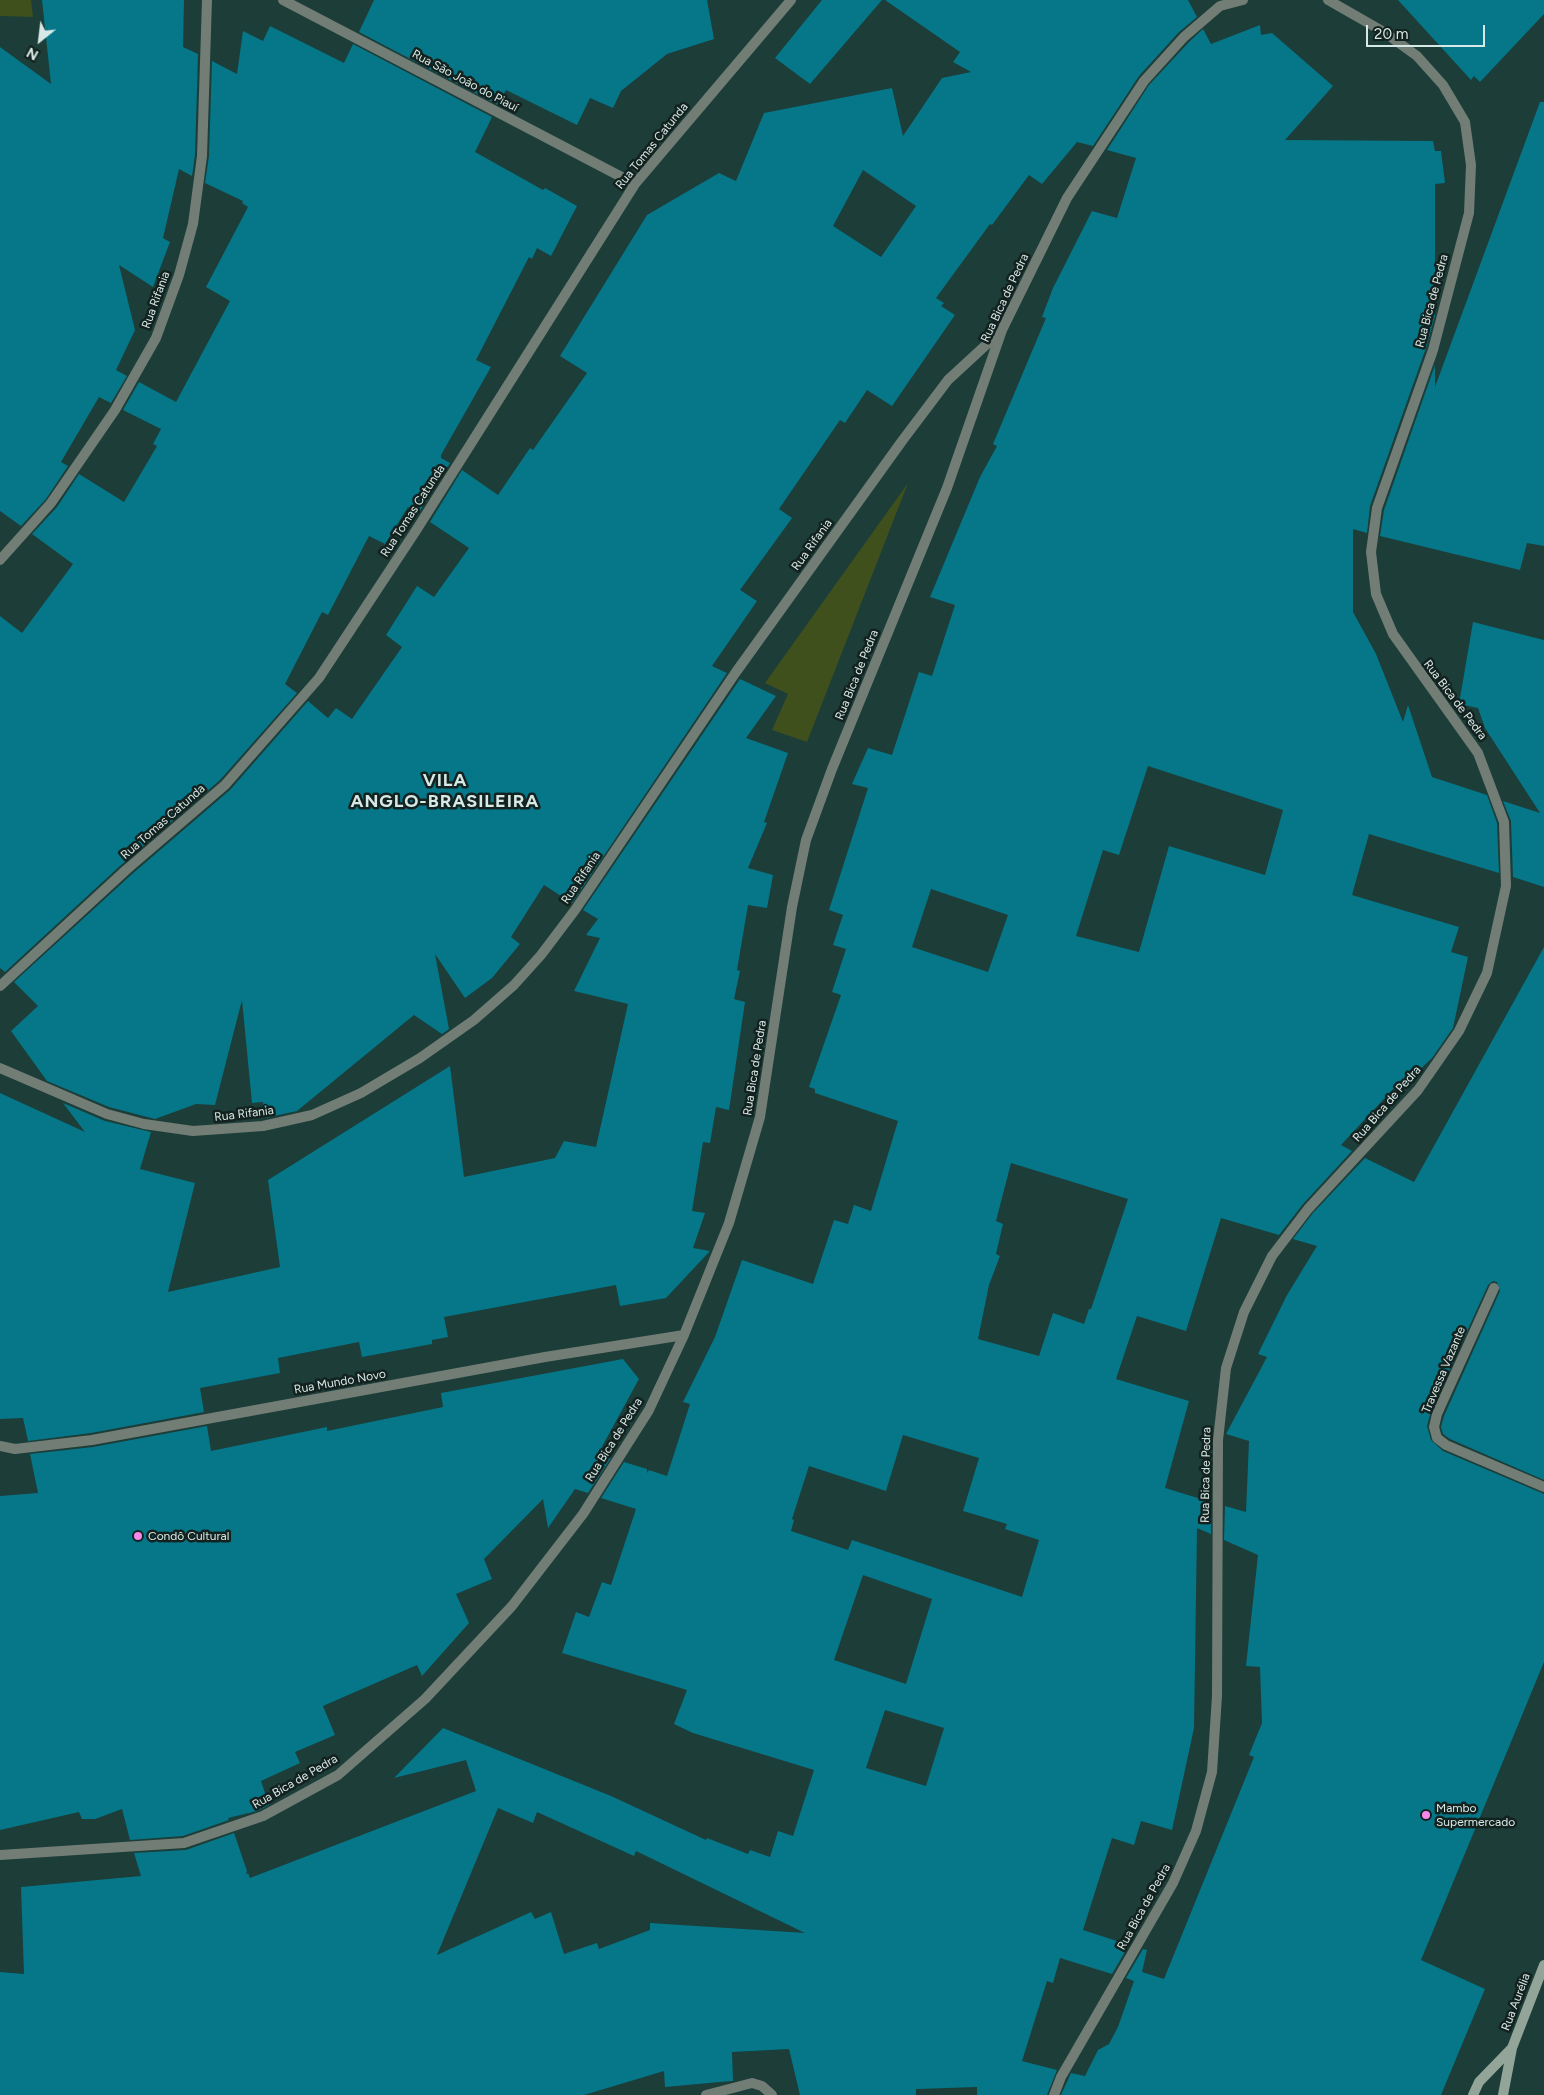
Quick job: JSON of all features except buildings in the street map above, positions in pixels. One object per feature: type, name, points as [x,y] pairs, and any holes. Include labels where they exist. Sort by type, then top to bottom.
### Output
[{"type":"street","name":"Rua Rifania","points":[[0,560],[50,503],[115,410],[159,329],[179,274],[193,224],[202,156],[207,0]]},
{"type":"street","name":"Rua São João do Piauí","points":[[283,0],[634,184]]},
{"type":"street","name":"Rua Tomas Catunda","points":[[0,986],[126,870],[225,785],[320,678],[634,184],[791,0]]},
{"type":"street","name":"Rua Bica de Pedra","points":[[0,1856],[184,1843],[263,1816],[338,1775],[425,1699],[512,1606],[583,1514],[648,1410],[684,1335],[730,1223],[760,1117],[792,907],[806,840],[832,769],[947,488],[1002,330],[1067,198],[1144,81],[1184,37],[1220,6],[1243,0]]},
{"type":"street","name":"Rua Bica de Pedra","points":[[1054,2095],[1061,2077],[1173,1884],[1196,1831],[1212,1772],[1216,1696],[1218,1440],[1226,1368],[1244,1312],[1272,1256],[1308,1209],[1418,1090],[1459,1031],[1487,973],[1506,886],[1504,822],[1478,753],[1393,634],[1376,594],[1370,552],[1377,508],[1433,350],[1469,213],[1471,164],[1465,122],[1442,85],[1417,56],[1384,32],[1328,0]]},
{"type":"street","name":"Rua Rifania","points":[[0,1068],[107,1114],[144,1124],[193,1132],[263,1126],[312,1115],[362,1093],[420,1058],[474,1020],[514,985],[541,955],[575,910],[736,672],[902,441],[948,380],[1002,330]]},
{"type":"street","name":"Travessa Vazante","points":[[1494,1288],[1437,1414],[1434,1427],[1438,1438],[1446,1446],[1544,1487]]},
{"type":"street","name":"Rua Mundo Novo","points":[[0,1446],[15,1449],[92,1440],[545,1356],[684,1335]]},
{"type":"street","name":"Rua Aurélia","points":[[1503,2095],[1512,2048],[1544,1965]]},
{"type":"street","name":"Rua Aurélia","points":[[1473,2095],[1479,2082],[1512,2048]]},
{"type":"street","points":[[706,2095],[752,2083],[762,2086],[772,2095]]},
{"type":"green space","points":[[0,0],[31,0],[33,17],[0,16]]},
{"type":"green space","points":[[908,483],[807,742],[772,730],[788,694],[765,683]]},
{"type":"place","name":"Condô Cultural","points":[[138,1536]]},
{"type":"place","name":"Mambo Supermercado","points":[[1426,1815]]},
{"type":"district","name":"VILA ANGLO-BRASILEIRA","points":[[445,791]]}]
